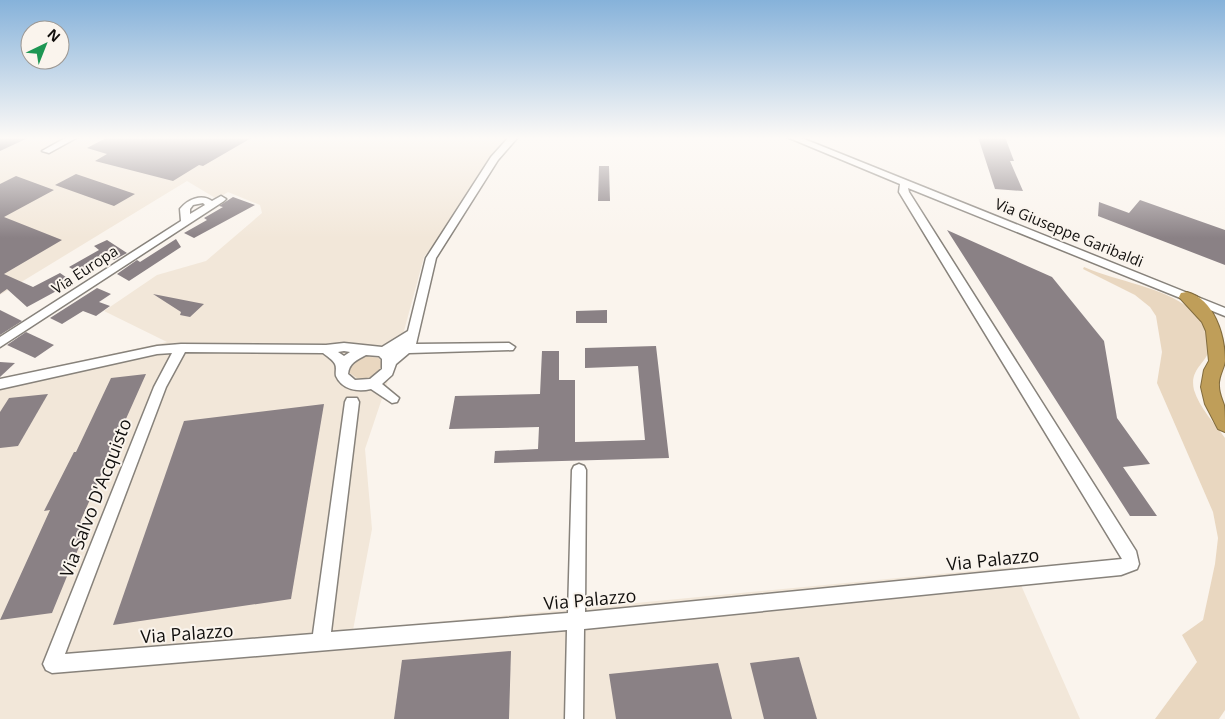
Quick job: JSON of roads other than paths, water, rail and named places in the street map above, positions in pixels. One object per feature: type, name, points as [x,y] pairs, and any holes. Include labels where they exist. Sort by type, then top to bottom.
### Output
[{"type":"highway","points":[[1187,297],[1220,325],[1218,336],[1221,355],[1208,382],[1225,424]]},
{"type":"street","points":[[406,349],[412,342],[431,258],[487,171]]},
{"type":"street","name":"Via Giuseppe Garibaldi","points":[[875,171],[1225,312]]},
{"type":"street","name":"Via Palazzo","points":[[52,664],[321,644],[575,622],[1121,568],[1131,564],[1130,556],[904,192],[903,187],[906,183]]},
{"type":"street","name":"Via Europa","points":[[0,343],[216,202]]},
{"type":"street","points":[[364,350],[351,356],[342,365],[340,373],[343,380],[352,385],[369,384],[392,398],[385,374],[386,357],[391,348],[413,332]]},
{"type":"street","points":[[0,384],[158,350],[181,348],[344,347],[364,350],[386,357],[406,349],[509,347]]},
{"type":"street","name":"Via Salvo D'Acquisto","points":[[52,664],[160,387],[181,348]]},
{"type":"street","points":[[326,348],[339,359],[342,365]]},
{"type":"street","points":[[352,402],[369,384],[385,374]]},
{"type":"street","points":[[321,644],[352,402],[352,385]]},
{"type":"street","points":[[574,719],[579,470]]}]
